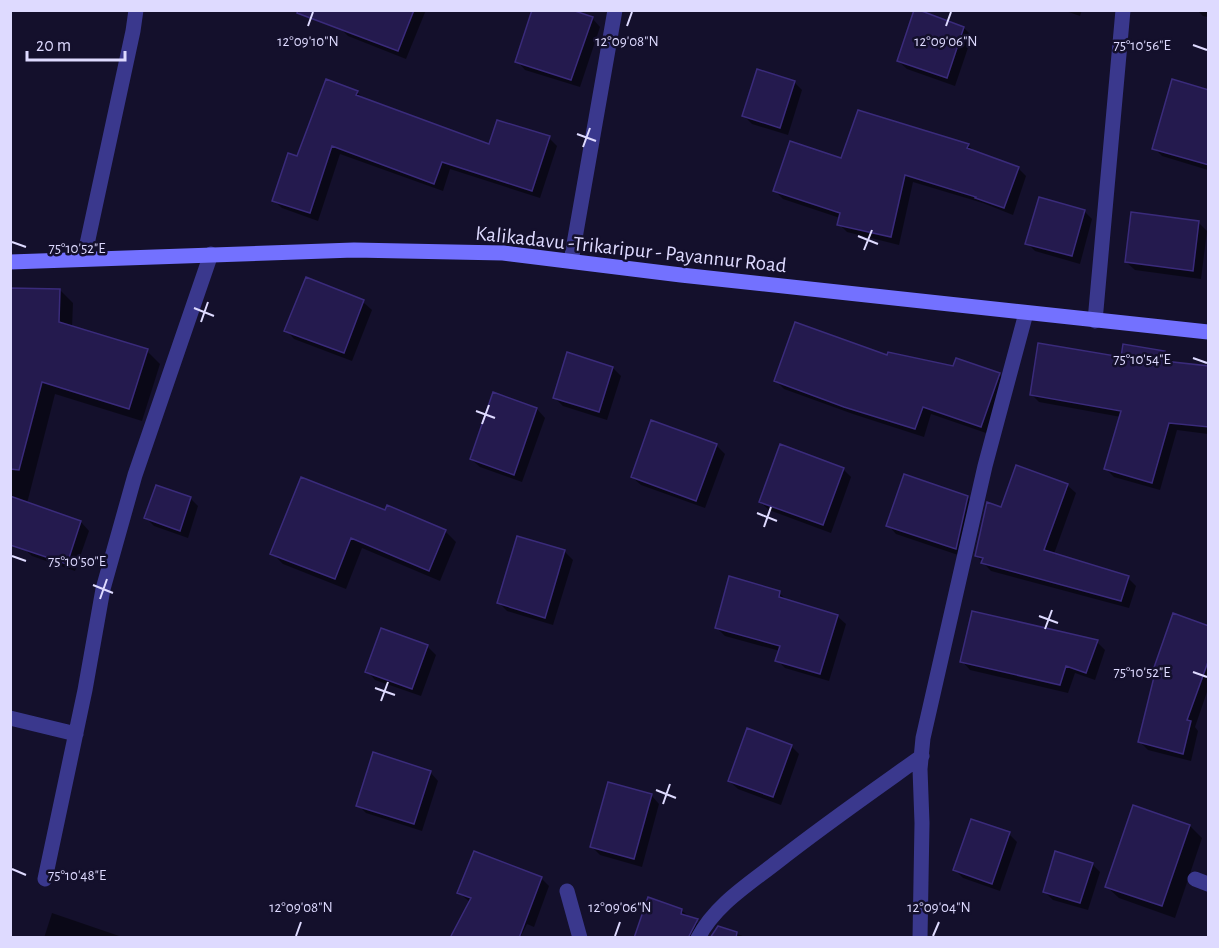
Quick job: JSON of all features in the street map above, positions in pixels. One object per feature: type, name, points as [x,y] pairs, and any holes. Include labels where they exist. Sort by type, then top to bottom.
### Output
[{"type":"main road","name":"Kalikadavu -Trikaripur - Payannur Road","points":[[10,262],[354,250],[503,253],[1209,332]]},
{"type":"street","points":[[84,258],[136,10]]},
{"type":"street","points":[[571,261],[615,10]]},
{"type":"street","points":[[1095,321],[1123,10]]},
{"type":"street","points":[[45,879],[106,577],[135,475],[211,254]]},
{"type":"street","points":[[920,938],[922,756],[929,705],[949,631],[985,466],[1026,313]]},
{"type":"street","points":[[10,717],[76,734]]},
{"type":"street","points":[[698,938],[706,923],[737,893],[812,834],[922,756]]},
{"type":"street","points":[[567,891],[580,938]]},
{"type":"building","points":[[298,10],[414,10],[398,51],[297,13]]},
{"type":"building","points":[[532,10],[572,10],[593,17],[571,80],[515,62]]},
{"type":"building","points":[[914,10],[964,27],[947,78],[897,61]]},
{"type":"building","points":[[757,69],[795,81],[780,128],[742,116]]},
{"type":"building","points":[[326,79],[358,91],[356,95],[489,144],[497,120],[550,136],[532,191],[442,162],[434,184],[332,146],[310,213],[272,201],[288,153],[297,156]]},
{"type":"building","points":[[1172,79],[1209,90],[1209,165],[1152,149]]},
{"type":"building","points":[[858,110],[969,144],[967,148],[1019,167],[1004,208],[905,175],[891,237],[837,225],[840,213],[773,191],[790,141],[841,158]]},
{"type":"building","points":[[1039,197],[1085,210],[1072,256],[1025,244]]},
{"type":"building","points":[[1131,212],[1199,221],[1193,271],[1125,262]]},
{"type":"building","points":[[306,277],[364,300],[344,353],[284,331]]},
{"type":"building","points":[[10,288],[60,289],[59,322],[148,349],[129,409],[42,382],[19,470],[10,469]]},
{"type":"building","points":[[795,322],[887,355],[888,352],[953,366],[956,358],[1000,373],[981,427],[923,407],[915,429],[844,407],[774,381]]},
{"type":"building","points":[[1038,343],[1121,357],[1123,344],[1165,351],[1164,361],[1209,366],[1209,427],[1169,423],[1152,483],[1104,469],[1121,411],[1030,395]]},
{"type":"building","points":[[567,352],[613,367],[599,412],[553,398]]},
{"type":"building","points":[[493,392],[537,408],[514,475],[470,459]]},
{"type":"building","points":[[651,420],[717,444],[696,501],[631,477]]},
{"type":"building","points":[[780,444],[844,468],[823,525],[759,502]]},
{"type":"building","points":[[1016,465],[1068,484],[1044,550],[1129,576],[1121,601],[981,563],[983,558],[975,556],[987,502],[1001,507]]},
{"type":"building","points":[[904,474],[968,496],[956,549],[886,526]]},
{"type":"building","points":[[301,477],[385,510],[387,505],[446,530],[429,571],[351,538],[335,579],[270,554]]},
{"type":"building","points":[[156,485],[191,497],[180,531],[144,518]]},
{"type":"building","points":[[10,496],[81,521],[67,564],[10,545]]},
{"type":"building","points":[[517,536],[565,550],[545,618],[497,603]]},
{"type":"building","points":[[729,576],[780,591],[779,597],[838,615],[820,674],[775,661],[780,646],[715,628]]},
{"type":"building","points":[[972,611],[1098,640],[1086,673],[1066,666],[1060,685],[960,662]]},
{"type":"building","points":[[1173,613],[1209,626],[1209,659],[1187,720],[1191,721],[1183,754],[1138,742],[1154,677],[1151,676]]},
{"type":"building","points":[[381,628],[428,645],[412,689],[365,672]]},
{"type":"building","points":[[747,728],[792,745],[773,797],[728,781]]},
{"type":"building","points":[[373,752],[431,771],[414,824],[356,806]]},
{"type":"building","points":[[608,782],[652,794],[634,859],[590,847]]},
{"type":"building","points":[[1133,805],[1190,825],[1162,906],[1105,887]]},
{"type":"building","points":[[971,819],[1010,832],[992,884],[953,870]]},
{"type":"building","points":[[474,851],[542,877],[519,938],[450,938],[471,898],[457,893]]},
{"type":"building","points":[[1055,851],[1093,863],[1080,903],[1043,892]]},
{"type":"building","points":[[648,897],[682,909],[681,914],[698,919],[688,938],[634,938]]},
{"type":"building","points":[[718,926],[737,932],[736,938],[710,938]]}]
